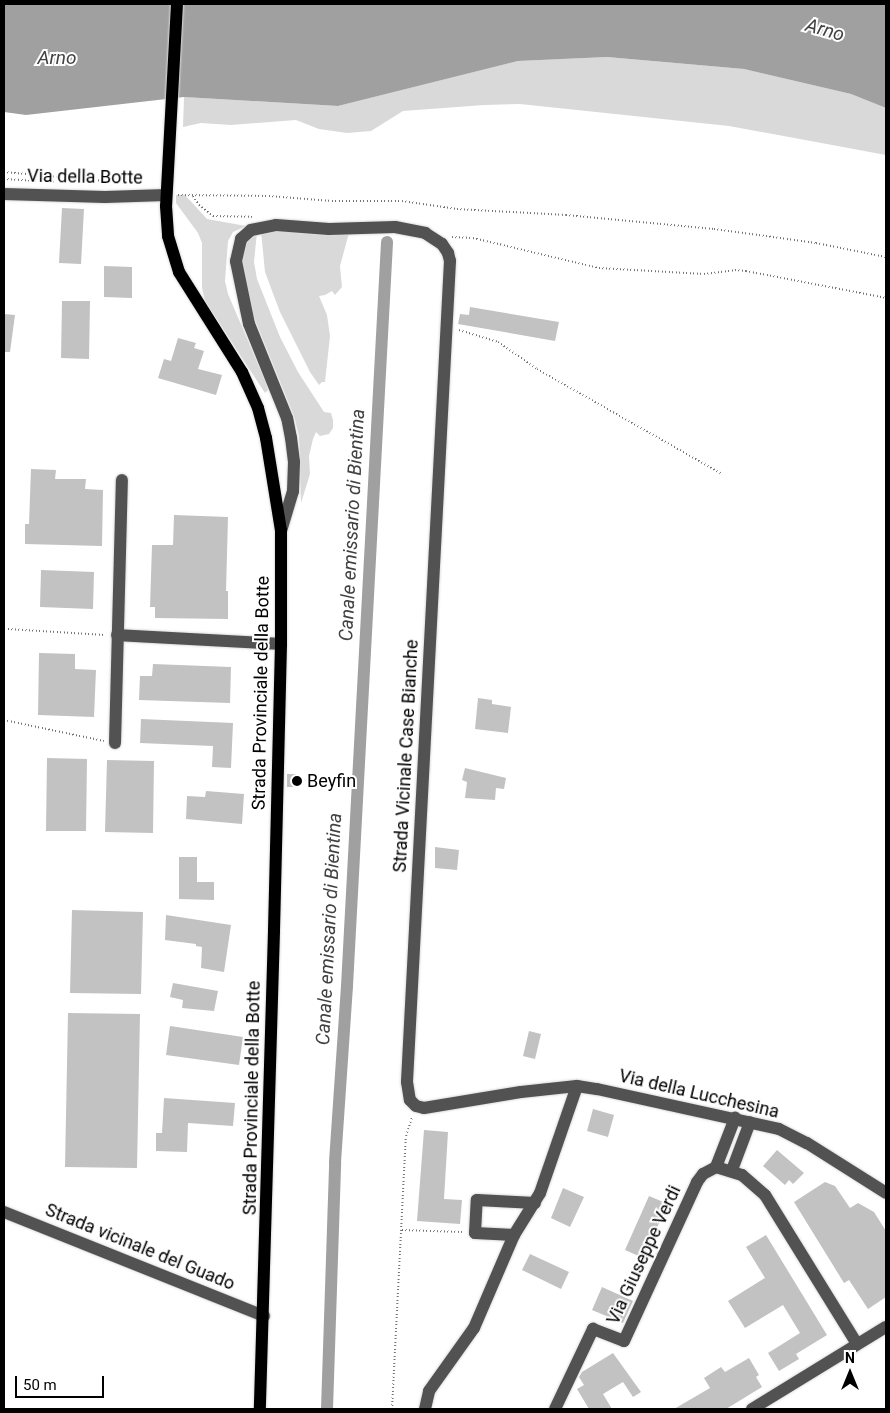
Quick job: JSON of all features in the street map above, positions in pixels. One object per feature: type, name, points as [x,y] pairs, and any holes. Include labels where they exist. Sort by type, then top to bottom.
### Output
[{"type":"main road","name":"Strada Provinciale della Botte","points":[[177,4],[166,195],[168,236],[179,272],[242,372],[258,408],[266,438],[281,531],[281,644],[260,1409]]},
{"type":"street","name":"Via della Botte","points":[[4,194],[105,197],[166,195]]},
{"type":"street","points":[[281,531],[294,491],[294,462],[291,438],[287,418],[249,324],[236,261],[241,239],[251,230],[267,225],[347,230],[395,227],[417,230],[442,244]]},
{"type":"street","name":"Strada Vicinale Case Bianche","points":[[416,1106],[410,1100],[407,1082],[450,261],[448,253],[442,244]]},
{"type":"street","points":[[115,743],[122,480]]},
{"type":"street","points":[[118,635],[281,644]]},
{"type":"street","points":[[416,1106],[424,1108],[521,1092],[577,1086],[545,1182],[535,1203],[514,1235],[474,1328],[432,1386],[425,1409]]},
{"type":"street","name":"Via della Lucchesina","points":[[577,1086],[735,1118],[779,1129],[799,1138],[886,1194]]},
{"type":"street","points":[[735,1118],[716,1167],[732,1170],[751,1182],[769,1200],[858,1344]]},
{"type":"street","points":[[732,1170],[750,1122]]},
{"type":"street","name":"Via Giuseppe Verdi","points":[[555,1409],[593,1329],[624,1341],[697,1182],[704,1174],[716,1167]]},
{"type":"street","points":[[514,1235],[475,1233],[477,1200],[535,1203]]},
{"type":"street","name":"Strada vicinale del Guado","points":[[4,1212],[264,1316]]},
{"type":"street","points":[[752,1409],[886,1327]]},
{"type":"path","points":[[4,172],[130,183]]},
{"type":"path","points":[[166,195],[269,196],[332,202],[402,202],[457,209],[576,216],[714,229],[816,243],[886,257]]},
{"type":"path","points":[[192,195],[199,205],[213,216],[256,217]]},
{"type":"path","points":[[442,244],[453,237],[472,238],[610,269],[704,274],[735,270],[746,271],[886,298]]},
{"type":"path","points":[[446,323],[459,330],[498,342],[537,369],[722,474]]},
{"type":"path","points":[[8,629],[118,635]]},
{"type":"path","points":[[4,720],[115,743]]},
{"type":"path","points":[[392,1409],[406,1136],[416,1106]]},
{"type":"path","points":[[402,1230],[475,1233]]},
{"type":"shaded area","points":[[607,57],[744,69],[851,94],[886,108],[886,155],[729,126],[520,104],[403,111],[371,131],[347,133],[319,129],[296,120],[231,125],[201,123],[183,127],[184,97],[338,106],[518,61]]},
{"type":"shaded area","points":[[176,195],[185,195],[207,219],[246,226],[233,232],[228,241],[225,281],[228,294],[266,383],[268,390],[265,393],[205,301],[202,288],[202,243],[198,233],[176,203]]},
{"type":"shaded area","points":[[261,231],[349,233],[340,266],[342,287],[335,295],[332,291],[319,296],[327,315],[330,336],[325,382],[319,385],[310,372],[280,312],[265,272]]},
{"type":"shaded area","points":[[257,232],[254,262],[257,279],[280,337],[298,372],[324,412],[331,413],[333,420],[333,428],[329,434],[320,436],[316,432],[313,439],[309,456],[310,474],[301,503],[299,436],[294,416],[251,310],[241,260],[245,240]]},
{"type":"water","name":"Arno","points":[[4,4],[886,4],[886,108],[851,94],[744,69],[607,57],[518,61],[338,106],[184,97],[26,115],[4,112]]},
{"type":"building","points":[[62,208],[84,209],[81,264],[59,263]]},
{"type":"building","points":[[104,266],[132,267],[132,298],[104,297]]},
{"type":"building","points":[[62,301],[90,301],[89,359],[61,358]]},
{"type":"building","points":[[470,307],[559,322],[555,341],[458,324],[460,314],[469,315]]},
{"type":"building","points":[[4,314],[15,315],[10,352],[4,352]]},
{"type":"building","points":[[178,338],[196,343],[194,348],[204,351],[198,369],[222,375],[216,395],[158,378],[164,359],[171,361]]},
{"type":"building","points":[[31,469],[56,470],[55,479],[86,479],[85,489],[103,490],[102,546],[25,544],[25,524],[29,524]]},
{"type":"building","points":[[174,515],[228,517],[226,591],[228,591],[228,619],[155,618],[155,607],[150,607],[152,545],[173,545]]},
{"type":"building","points":[[41,570],[94,572],[93,609],[40,607]]},
{"type":"building","points":[[39,653],[75,654],[75,669],[96,670],[94,717],[38,715]]},
{"type":"building","points":[[153,664],[231,667],[230,703],[139,700],[140,676],[152,676]]},
{"type":"building","points":[[478,698],[492,700],[492,704],[511,707],[508,733],[475,729]]},
{"type":"building","points":[[141,719],[233,723],[231,768],[212,767],[213,746],[140,743]]},
{"type":"building","points":[[47,758],[87,759],[86,831],[46,831]]},
{"type":"building","points":[[107,760],[154,761],[153,833],[105,832]]},
{"type":"building","points":[[465,768],[506,778],[504,789],[496,788],[495,800],[465,798],[467,782],[462,780]]},
{"type":"building","points":[[287,774],[297,774],[298,787],[287,787]]},
{"type":"building","points":[[206,791],[244,794],[242,824],[186,819],[187,796],[205,797]]},
{"type":"building","points":[[435,847],[459,850],[457,870],[435,868]]},
{"type":"building","points":[[179,857],[197,857],[197,882],[214,882],[214,900],[179,899]]},
{"type":"building","points":[[72,910],[143,912],[141,994],[70,993]]},
{"type":"building","points":[[166,915],[231,925],[224,972],[201,968],[202,947],[196,946],[196,944],[165,940]]},
{"type":"building","points":[[173,983],[218,991],[214,1011],[182,1008],[183,1000],[170,997]]},
{"type":"building","points":[[68,1013],[140,1014],[137,1168],[65,1167]]},
{"type":"building","points":[[170,1026],[243,1037],[239,1065],[166,1055]]},
{"type":"building","points":[[529,1031],[541,1034],[535,1059],[523,1056]]},
{"type":"building","points":[[164,1098],[235,1103],[233,1126],[188,1123],[187,1152],[156,1151],[156,1133],[162,1133]]},
{"type":"building","points":[[593,1109],[614,1115],[608,1137],[587,1131]]},
{"type":"building","points":[[424,1130],[448,1132],[444,1199],[462,1200],[460,1224],[417,1221]]},
{"type":"building","points":[[777,1150],[804,1173],[793,1184],[789,1180],[785,1185],[763,1166]]},
{"type":"building","points":[[825,1182],[835,1186],[850,1208],[858,1203],[874,1212],[886,1231],[886,1297],[868,1309],[849,1280],[844,1283],[794,1202]]},
{"type":"building","points":[[563,1188],[584,1197],[570,1227],[551,1218]]},
{"type":"building","points":[[649,1196],[668,1204],[643,1258],[625,1250]]},
{"type":"building","points":[[766,1235],[827,1335],[796,1354],[799,1359],[779,1371],[768,1353],[800,1333],[783,1305],[745,1328],[728,1301],[765,1278],[746,1247]]},
{"type":"building","points":[[530,1254],[569,1272],[561,1289],[522,1270]]},
{"type":"building","points":[[602,1287],[633,1301],[623,1323],[592,1310]]},
{"type":"building","points":[[613,1353],[641,1392],[633,1397],[623,1382],[603,1394],[612,1409],[589,1409],[577,1389],[584,1385],[579,1377],[582,1372]]},
{"type":"building","points":[[749,1358],[759,1375],[756,1377],[762,1387],[726,1409],[674,1409],[710,1388],[704,1378],[721,1367],[725,1372]]},
{"type":"waterway","name":"Canale emissario di Bientina","points":[[327,1409],[335,1162],[347,986],[387,242]]},
{"type":"place","name":"Beyfin","points":[[297,781]]}]
